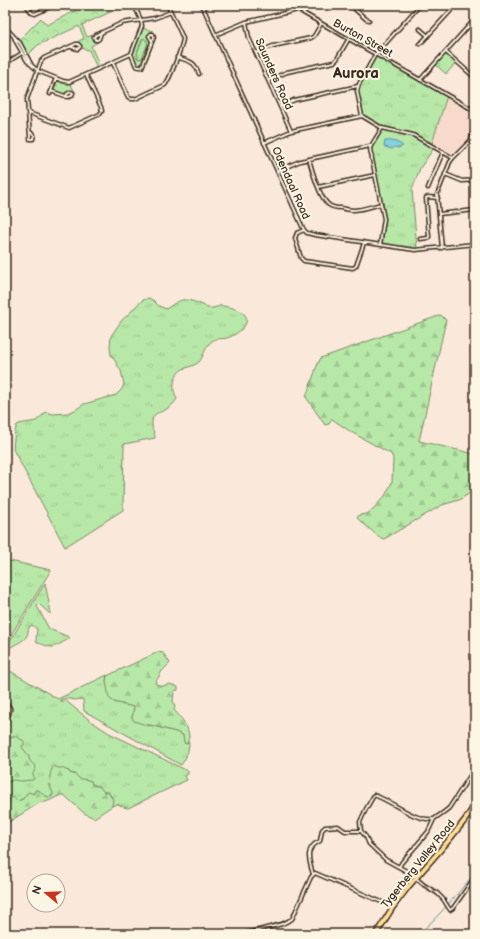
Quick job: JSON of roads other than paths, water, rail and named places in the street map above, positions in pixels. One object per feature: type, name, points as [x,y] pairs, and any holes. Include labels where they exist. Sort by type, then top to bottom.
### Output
[{"type":"main road","name":"Tygerberg Valley Road","points":[[376,934],[393,907],[449,840],[475,805]]},
{"type":"street","points":[[26,5],[32,13],[35,14],[54,5]]},
{"type":"street","points":[[5,27],[14,37],[27,61],[38,71],[68,82],[131,54],[142,24],[134,5]]},
{"type":"street","points":[[203,6],[209,5]]},
{"type":"street","points":[[215,35],[246,22],[298,10],[296,5]]},
{"type":"street","points":[[350,5],[369,20]]},
{"type":"street","points":[[362,116],[357,91],[358,86],[375,54],[420,5]]},
{"type":"street","points":[[419,44],[456,5]]},
{"type":"street","name":"Odendaal Road","points":[[203,6],[264,143],[304,230],[307,233],[415,250],[475,244]]},
{"type":"street","points":[[113,63],[130,99],[133,100],[165,85],[168,82],[183,38],[169,8]]},
{"type":"street","name":"Burton Street","points":[[298,10],[475,111]]},
{"type":"street","points":[[101,33],[122,23],[159,17],[171,12]]},
{"type":"street","points":[[420,80],[475,19]]},
{"type":"street","name":"Saunders Road","points":[[246,22],[249,38],[292,131]]},
{"type":"street","points":[[256,53],[274,46],[311,38],[314,36],[321,24]]},
{"type":"street","points":[[420,29],[428,36]]},
{"type":"street","points":[[269,80],[289,72],[334,62],[348,39]]},
{"type":"street","points":[[131,54],[136,66],[142,66],[152,42]]},
{"type":"street","points":[[30,132],[27,99],[42,60],[71,47]]},
{"type":"street","points":[[5,64],[23,52]]},
{"type":"street","points":[[446,52],[475,78]]},
{"type":"street","points":[[177,57],[194,64],[199,74]]},
{"type":"street","points":[[28,113],[70,128],[101,114],[102,110],[86,75]]},
{"type":"street","points":[[56,78],[51,93],[66,97]]},
{"type":"street","points":[[280,107],[294,100],[358,86]]},
{"type":"street","points":[[264,143],[292,131],[362,116],[382,128],[412,134],[453,158]]},
{"type":"street","points":[[442,248],[438,193],[450,162],[471,140],[475,125]]},
{"type":"street","points":[[380,245],[384,219],[370,151],[371,146],[382,128]]},
{"type":"street","points":[[471,140],[475,142]]},
{"type":"street","points":[[277,171],[297,162],[371,146]]},
{"type":"street","points":[[428,188],[443,152]]},
{"type":"street","points":[[309,159],[318,188],[324,201],[329,205],[355,210],[381,204]]},
{"type":"street","points":[[445,174],[462,181],[475,180]]},
{"type":"street","points":[[318,188],[375,175]]},
{"type":"street","points":[[420,239],[429,237],[426,198],[428,196],[438,198]]},
{"type":"street","points":[[439,214],[475,210]]},
{"type":"street","points":[[304,230],[297,234],[296,238],[301,258],[304,262],[353,268],[356,266],[364,243]]},
{"type":"street","points":[[5,704],[8,705],[10,709],[5,723]]},
{"type":"street","points":[[475,768],[449,808],[434,819],[426,820],[416,817],[374,795],[360,821],[361,831],[369,844],[375,850],[386,860],[410,873],[437,893],[447,904],[450,910],[475,877]]},
{"type":"street","points":[[399,867],[428,832],[434,819]]},
{"type":"street","points":[[426,820],[431,826]]},
{"type":"street","points":[[243,934],[284,924],[292,919],[313,874],[309,860],[309,852],[313,844],[319,842],[322,830],[324,828],[335,826],[345,831],[361,831]]},
{"type":"street","points":[[313,874],[317,873],[393,907]]},
{"type":"water","points":[[385,141],[399,143],[403,146],[392,149],[384,147]]},
{"type":"waterway","points":[[419,934],[441,912],[475,873]]},
{"type":"district","name":"Aurora","points":[[356,73]]}]
